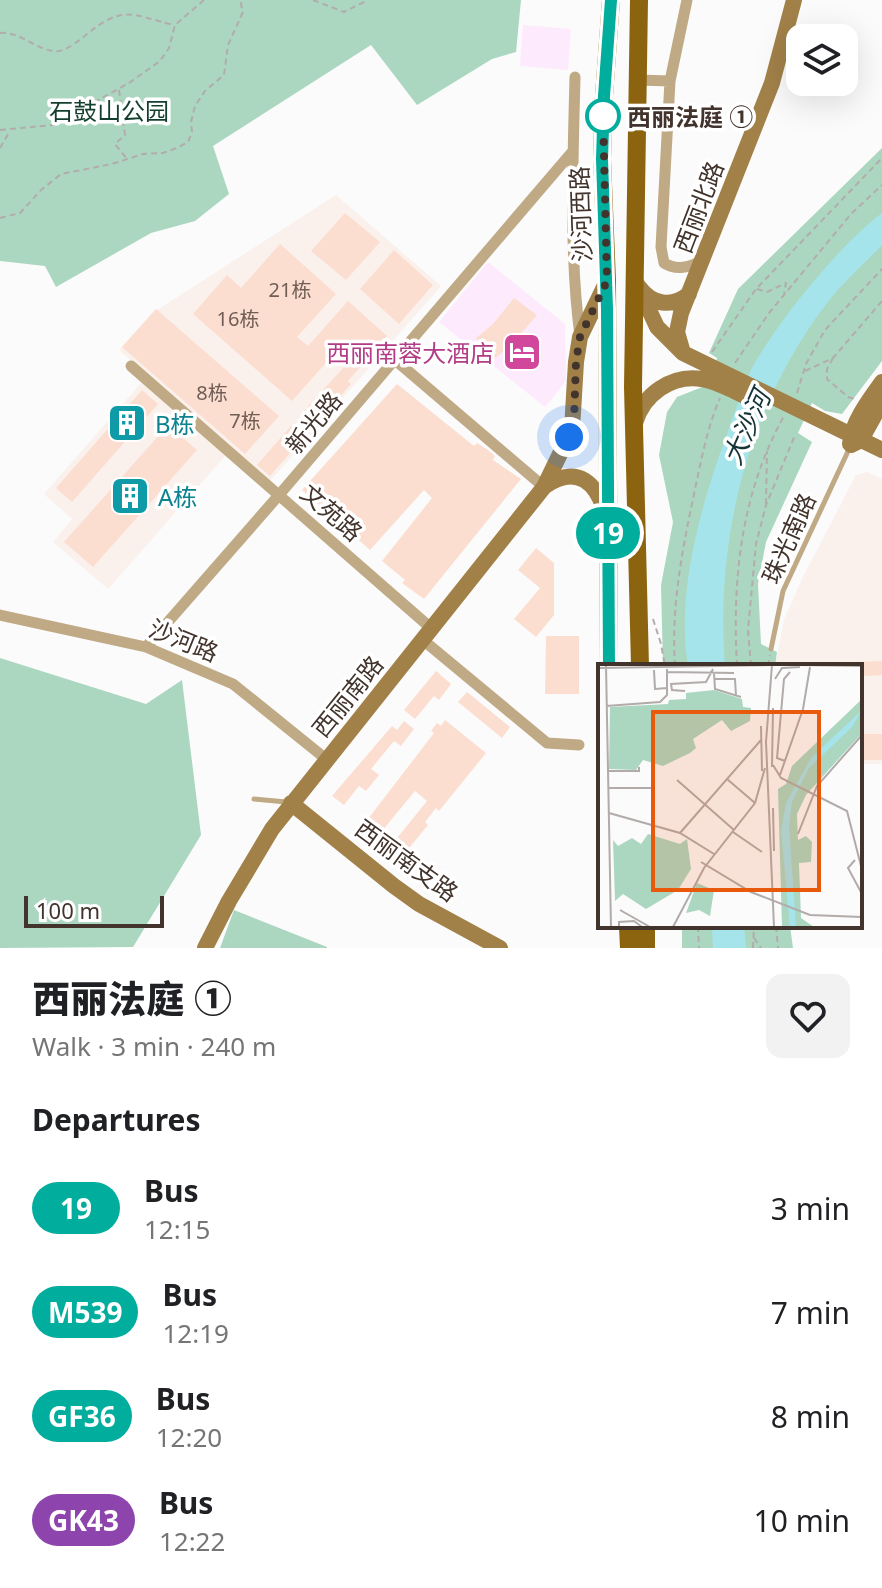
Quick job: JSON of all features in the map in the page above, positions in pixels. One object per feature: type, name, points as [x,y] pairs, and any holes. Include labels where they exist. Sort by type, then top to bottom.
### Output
[{"type":"main road","name":"沙河西路","points":[[609,664],[607,281],[602,130],[611,0]]},
{"type":"main road","points":[[639,0],[634,426],[640,664]]},
{"type":"main road","points":[[631,936],[646,948]]},
{"type":"street","points":[[687,0],[670,81],[661,256],[664,263],[675,268],[702,261]]},
{"type":"street","name":"西丽北路","points":[[683,353],[678,341],[678,323],[772,83],[794,0]]},
{"type":"street","points":[[575,77],[576,308],[580,337]]},
{"type":"street","points":[[638,80],[670,81]]},
{"type":"street","name":"新光路","points":[[146,647],[573,151]]},
{"type":"street","points":[[636,275],[650,299],[664,303],[678,302],[689,294]]},
{"type":"street","points":[[636,275],[648,313],[657,327],[683,353],[711,373],[795,417],[882,450]]},
{"type":"street","name":"西丽南路","points":[[205,948],[251,862],[291,803],[544,487],[572,429],[580,337],[607,281]]},
{"type":"street","points":[[394,359],[544,487],[562,477],[580,478],[588,482],[598,494],[608,526]]},
{"type":"street","name":"文苑路","points":[[131,366],[279,495],[547,743],[579,745]]},
{"type":"street","points":[[634,426],[638,411],[655,391],[711,373]]},
{"type":"street","points":[[854,440],[882,382]]},
{"type":"street","points":[[854,440],[882,462]]},
{"type":"street","name":"沙河路","points":[[0,615],[146,647],[233,684],[326,759]]},
{"type":"street","name":"西丽南支路","points":[[291,803],[406,895],[500,948]]},
{"type":"lane","name":"珠光南路","points":[[771,649],[783,591],[854,440]]},
{"type":"lane","points":[[254,799],[291,803]]},
{"type":"path","points":[[0,130],[53,125],[119,88],[160,61],[169,48],[175,25],[204,0]]},
{"type":"path","points":[[0,218],[20,213],[61,174],[143,154],[163,153],[188,142],[195,106],[205,91],[224,75],[228,45],[243,12],[240,0]]},
{"type":"path","points":[[313,0],[344,12],[368,0]]},
{"type":"path","points":[[0,33],[11,32],[48,51],[62,51],[115,15],[129,13],[175,25]]},
{"type":"path","points":[[119,88],[125,135],[115,144],[127,160]]},
{"type":"path","points":[[0,148],[11,130]]},
{"type":"path","points":[[711,373],[756,289],[882,158]]},
{"type":"path","points":[[751,664],[748,630],[754,556],[766,505],[795,417],[804,371],[831,323],[882,269]]},
{"type":"path","points":[[756,289],[767,292],[786,283],[784,296]]},
{"type":"path","points":[[875,402],[848,397],[827,379],[827,369],[882,301]]},
{"type":"path","points":[[804,371],[833,358]]},
{"type":"path","points":[[737,664],[734,624],[738,563],[745,521],[767,446],[795,417]]},
{"type":"path","points":[[766,505],[767,446]]},
{"type":"path","points":[[652,618],[664,664]]},
{"type":"path","points":[[768,664],[771,649]]},
{"type":"path","points":[[698,928],[699,948]]},
{"type":"path","points":[[753,948],[754,928]]},
{"type":"path","points":[[776,928],[778,948]]},
{"type":"path","points":[[753,938],[761,948]]},
{"type":"shaded area","points":[[523,25],[571,29],[568,70],[520,66]]},
{"type":"shaded area","points":[[336,195],[441,286],[270,481],[119,350],[151,314]]},
{"type":"shaded area","name":"西丽南蓉大酒店","points":[[488,262],[565,324],[566,381],[545,407],[439,322]]},
{"type":"shaded area","points":[[142,382],[226,455],[108,589],[53,542],[72,519],[44,494]]},
{"type":"shaded area","points":[[867,472],[882,479],[882,764],[862,764],[862,664],[775,664],[784,620],[856,475]]},
{"type":"green space","name":"石鼓山公园","points":[[0,0],[521,0],[516,52],[492,59],[417,105],[371,45],[213,146],[229,194],[195,221],[151,233],[56,287],[45,266],[0,261]]},
{"type":"green space","points":[[882,148],[882,361],[842,414],[825,411],[812,403],[798,433],[812,442],[766,542],[758,584],[761,644],[777,652],[775,664],[663,664],[661,585],[673,522],[659,455],[667,412],[677,397],[710,384],[717,358],[709,353],[738,289]]},
{"type":"green space","points":[[0,658],[146,704],[182,680],[201,835],[133,947],[0,948]]},
{"type":"green space","points":[[234,910],[327,947],[327,948],[220,948]]},
{"type":"green space","points":[[682,928],[790,928],[793,948],[682,948]]},
{"type":"water","name":"大沙河","points":[[882,213],[882,245],[827,303],[776,385],[757,429],[732,522],[723,618],[725,664],[688,664],[685,606],[694,543],[711,481],[747,379],[795,305]]},
{"type":"water","points":[[712,928],[744,928],[746,948],[713,948]]},
{"type":"building","points":[[345,213],[380,242],[346,280],[311,251]]},
{"type":"building","points":[[280,244],[336,294],[297,337],[308,346],[348,301],[387,336],[317,423],[304,411],[344,367],[332,356],[292,401],[193,314],[227,275],[241,288]]},
{"type":"building","points":[[394,250],[433,285],[399,324],[360,289]]},
{"type":"building","points":[[514,298],[537,315],[493,360],[476,338],[493,324]]},
{"type":"building","points":[[156,309],[279,416],[245,454],[122,347]]},
{"type":"building","points":[[397,384],[474,446],[477,443],[488,450],[495,456],[493,460],[521,479],[424,599],[402,583],[405,580],[382,561],[432,498],[424,490],[370,550],[302,490]]},
{"type":"building","points":[[142,390],[158,404],[72,502],[56,488]]},
{"type":"building","name":"A栋","points":[[168,425],[197,450],[93,567],[64,542]]},
{"type":"building","points":[[291,426],[304,437],[270,476],[257,465]]},
{"type":"building","points":[[536,548],[554,563],[554,615],[536,637],[514,619],[540,588],[518,570]]},
{"type":"building","points":[[546,636],[579,636],[579,694],[545,694]]},
{"type":"building","points":[[882,661],[882,675],[863,676],[862,664],[858,662]]},
{"type":"building","points":[[436,671],[451,684],[439,700],[434,696],[415,719],[404,710]]},
{"type":"building","points":[[467,692],[510,727],[502,738],[458,702]]},
{"type":"building","points":[[445,720],[486,753],[439,811],[436,808],[425,822],[428,825],[405,853],[393,843],[427,801],[415,791],[382,831],[368,819],[434,733],[431,731],[437,723],[441,726]]},
{"type":"building","points":[[404,721],[414,729],[401,746],[394,741],[371,769],[379,775],[366,791],[359,786],[344,805],[332,796],[392,726],[397,730]]},
{"type":"building","points":[[862,734],[882,734],[882,760],[862,760]]},
{"type":"bus line","name":"19","points":[[609,664],[607,309],[602,159],[611,0]]},
{"type":"place","name":"西丽法庭 ①","points":[[603,116]]},
{"type":"place","name":"西丽南蓉大酒店","points":[[522,352]]},
{"type":"place","name":"B栋","points":[[127,423]]},
{"type":"place","name":"A栋","points":[[130,496]]},
{"type":"route","points":[[569,437],[574,421],[580,337],[607,281],[603,113],[603,116]]}]
